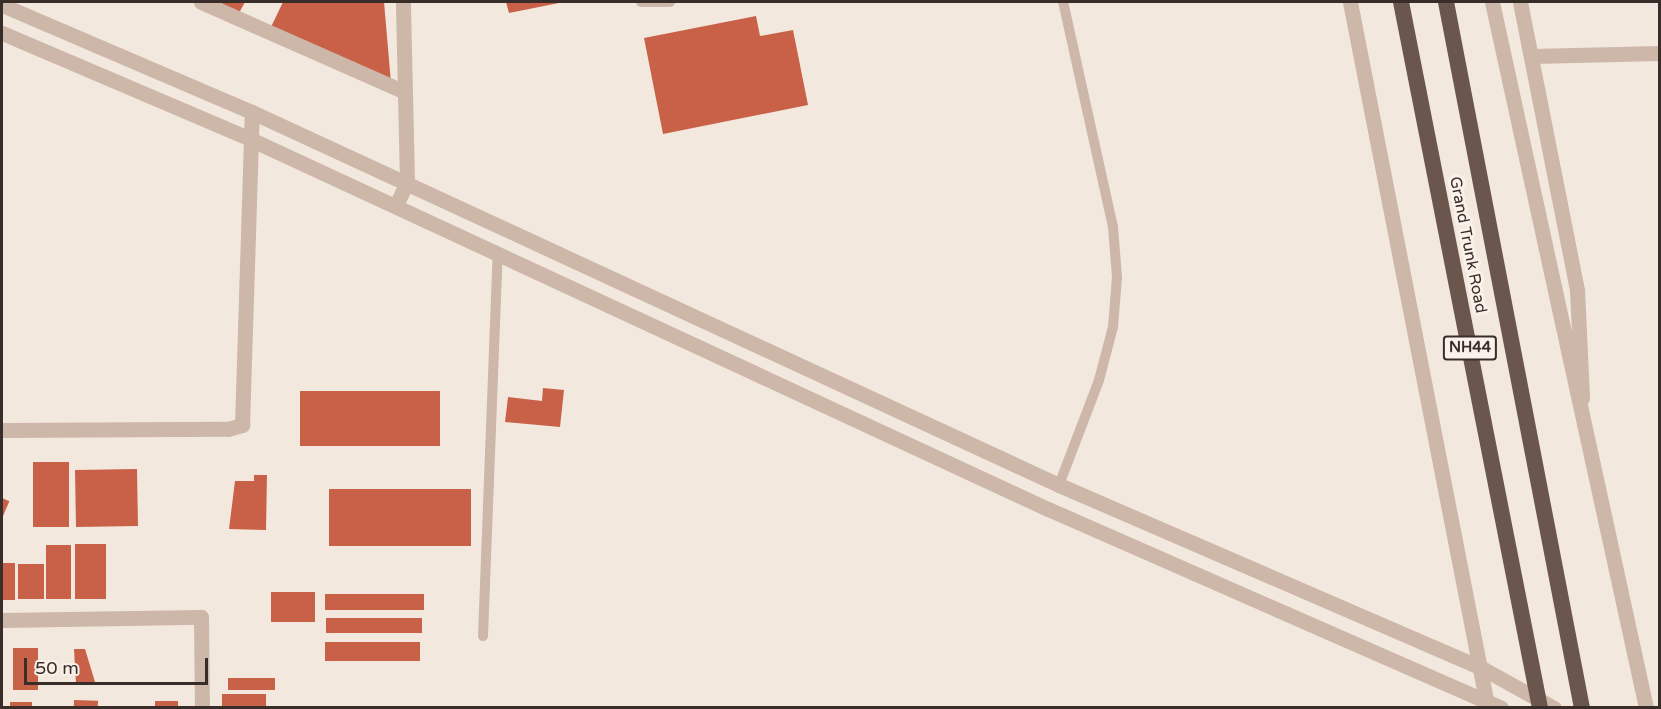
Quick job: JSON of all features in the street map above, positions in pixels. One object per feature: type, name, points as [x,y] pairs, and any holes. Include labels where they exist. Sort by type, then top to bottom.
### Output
[{"type":"highway","name":"Grand Trunk Road","points":[[1401,2],[1539,701]]},
{"type":"highway","name":"Grand Trunk Road","points":[[1446,2],[1581,700]]},
{"type":"street","points":[[201,2],[405,92]]},
{"type":"street","points":[[396,205],[407,182],[403,2]]},
{"type":"street","points":[[1350,2],[1487,703]]},
{"type":"street","points":[[1492,2],[1646,708]]},
{"type":"street","points":[[1521,2],[1577,290],[1582,421]]},
{"type":"street","points":[[2,5],[252,112],[407,182],[1059,485],[1480,667],[1554,708]]},
{"type":"street","points":[[2,33],[250,139],[1048,508],[1501,708]]},
{"type":"street","points":[[1532,56],[1659,53]]},
{"type":"street","points":[[2,430],[228,429],[242,425],[252,112]]},
{"type":"street","points":[[2,620],[201,616],[202,708]]},
{"type":"lane","points":[[641,2],[670,2]]},
{"type":"lane","points":[[1059,485],[1099,380],[1113,327],[1117,277],[1113,227],[1062,2]]},
{"type":"lane","points":[[483,636],[498,253]]},
{"type":"building","points":[[217,2],[245,2],[239,13]]},
{"type":"building","points":[[283,2],[384,2],[391,83],[271,27]]},
{"type":"building","points":[[506,2],[559,2],[559,3],[509,13]]},
{"type":"building","points":[[756,16],[760,36],[793,30],[808,105],[663,134],[644,38]]},
{"type":"building","points":[[543,388],[564,390],[560,427],[505,422],[508,397],[542,401]]},
{"type":"building","points":[[300,391],[440,391],[440,446],[300,446]]},
{"type":"building","points":[[33,462],[69,462],[69,527],[33,527]]},
{"type":"building","points":[[137,469],[138,526],[76,527],[75,470]]},
{"type":"building","points":[[254,475],[267,475],[266,530],[229,529],[235,481],[254,481]]},
{"type":"building","points":[[329,489],[471,489],[471,546],[329,546]]},
{"type":"building","points":[[2,498],[9,501],[2,518]]},
{"type":"building","points":[[75,544],[106,544],[106,599],[75,599]]},
{"type":"building","points":[[46,545],[71,545],[71,599],[46,599]]},
{"type":"building","points":[[2,563],[15,563],[15,600],[2,600]]},
{"type":"building","points":[[18,564],[44,564],[44,599],[18,599]]},
{"type":"building","points":[[271,592],[315,592],[315,622],[271,622]]},
{"type":"building","points":[[325,594],[424,594],[424,610],[325,610]]},
{"type":"building","points":[[326,618],[422,618],[422,633],[326,633]]},
{"type":"building","points":[[325,642],[420,642],[420,661],[325,661]]},
{"type":"building","points":[[13,648],[38,648],[38,690],[13,690]]},
{"type":"building","points":[[74,649],[85,649],[95,682],[76,683]]},
{"type":"building","points":[[228,678],[275,678],[275,690],[228,690]]},
{"type":"building","points":[[222,694],[266,694],[266,708],[222,708]]},
{"type":"building","points":[[74,700],[98,701],[98,708],[74,708]]},
{"type":"building","points":[[155,701],[178,701],[178,708],[155,708]]},
{"type":"building","points":[[10,702],[32,702],[32,708],[10,708]]}]
